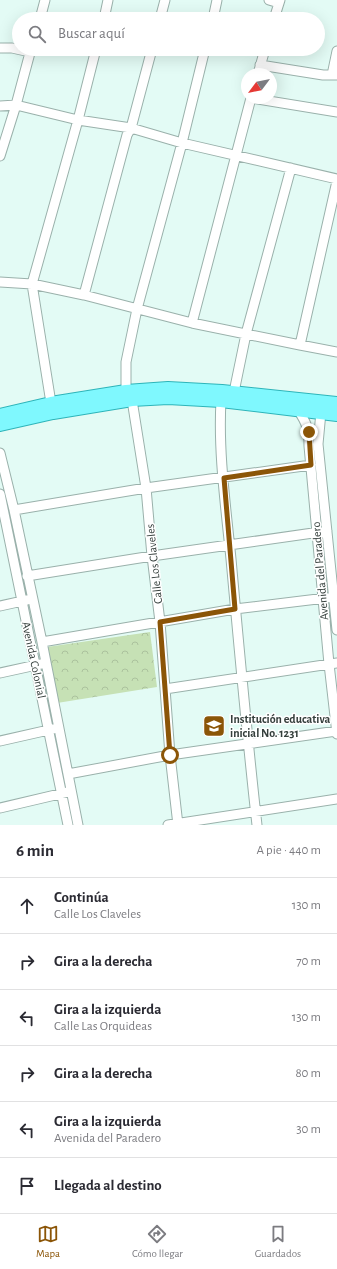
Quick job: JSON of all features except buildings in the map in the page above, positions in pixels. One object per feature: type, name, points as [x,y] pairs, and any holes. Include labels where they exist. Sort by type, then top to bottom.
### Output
[{"type":"main road","points":[[0,425],[168,388],[234,392],[319,408]]},
{"type":"main road","points":[[0,415],[51,403],[129,396],[221,401],[298,410],[319,408],[337,404]]},
{"type":"street","points":[[42,12],[45,0]]},
{"type":"street","points":[[105,12],[108,0]]},
{"type":"street","points":[[162,12],[165,0]]},
{"type":"street","points":[[214,12],[217,0]]},
{"type":"street","points":[[269,0],[279,1],[276,12]]},
{"type":"street","points":[[0,48],[12,48]]},
{"type":"street","points":[[277,71],[334,75],[337,51]]},
{"type":"street","points":[[0,156],[30,56]]},
{"type":"street","points":[[51,403],[32,284],[94,56]]},
{"type":"street","points":[[84,295],[126,136],[131,128],[150,56]]},
{"type":"street","name":"Calle Los Claveles","points":[[178,824],[170,755],[160,622],[146,488],[129,396],[126,362],[137,309],[182,143],[203,56]]},
{"type":"street","points":[[259,68],[263,56]]},
{"type":"street","points":[[277,102],[337,112]]},
{"type":"street","points":[[192,323],[249,104]]},
{"type":"street","points":[[0,106],[16,105],[78,120],[131,128],[182,143],[337,180],[300,345]]},
{"type":"street","points":[[234,392],[246,334],[291,168]]},
{"type":"street","points":[[0,282],[32,284],[84,295],[192,323],[337,352]]},
{"type":"street","points":[[221,401],[220,420],[235,609],[257,825]]},
{"type":"street","name":"Avenida del Paradero","points":[[319,408],[318,444],[337,630]]},
{"type":"street","name":"Avenida del Paradero","points":[[298,410],[306,422],[309,432],[323,599],[333,664],[337,732]]},
{"type":"street","points":[[0,453],[14,510],[59,728],[68,774],[67,793],[78,825]]},
{"type":"street","points":[[14,510],[146,488],[311,465]]},
{"type":"street","name":"Avenida Colonial","points":[[0,494],[3,526],[22,602],[49,730],[67,793],[68,825]]},
{"type":"street","points":[[3,526],[16,522]]},
{"type":"street","points":[[27,576],[152,556],[327,532]]},
{"type":"street","points":[[42,642],[235,609],[334,597]]},
{"type":"street","points":[[0,606],[32,599]]},
{"type":"street","points":[[0,673],[46,663]]},
{"type":"street","points":[[165,689],[333,664]]},
{"type":"street","points":[[0,740],[59,728]]},
{"type":"street","points":[[68,774],[170,755],[337,732]]},
{"type":"street","points":[[0,808],[67,793]]},
{"type":"street","points":[[168,825],[337,799]]},
{"type":"green space","points":[[150,632],[157,687],[57,703],[47,647]]},
{"type":"place","name":"Institución educativa inicial No. 1231","points":[[214,726]]},
{"type":"route","points":[[170,755],[160,622],[235,609],[224,478],[311,465],[309,432]]}]
